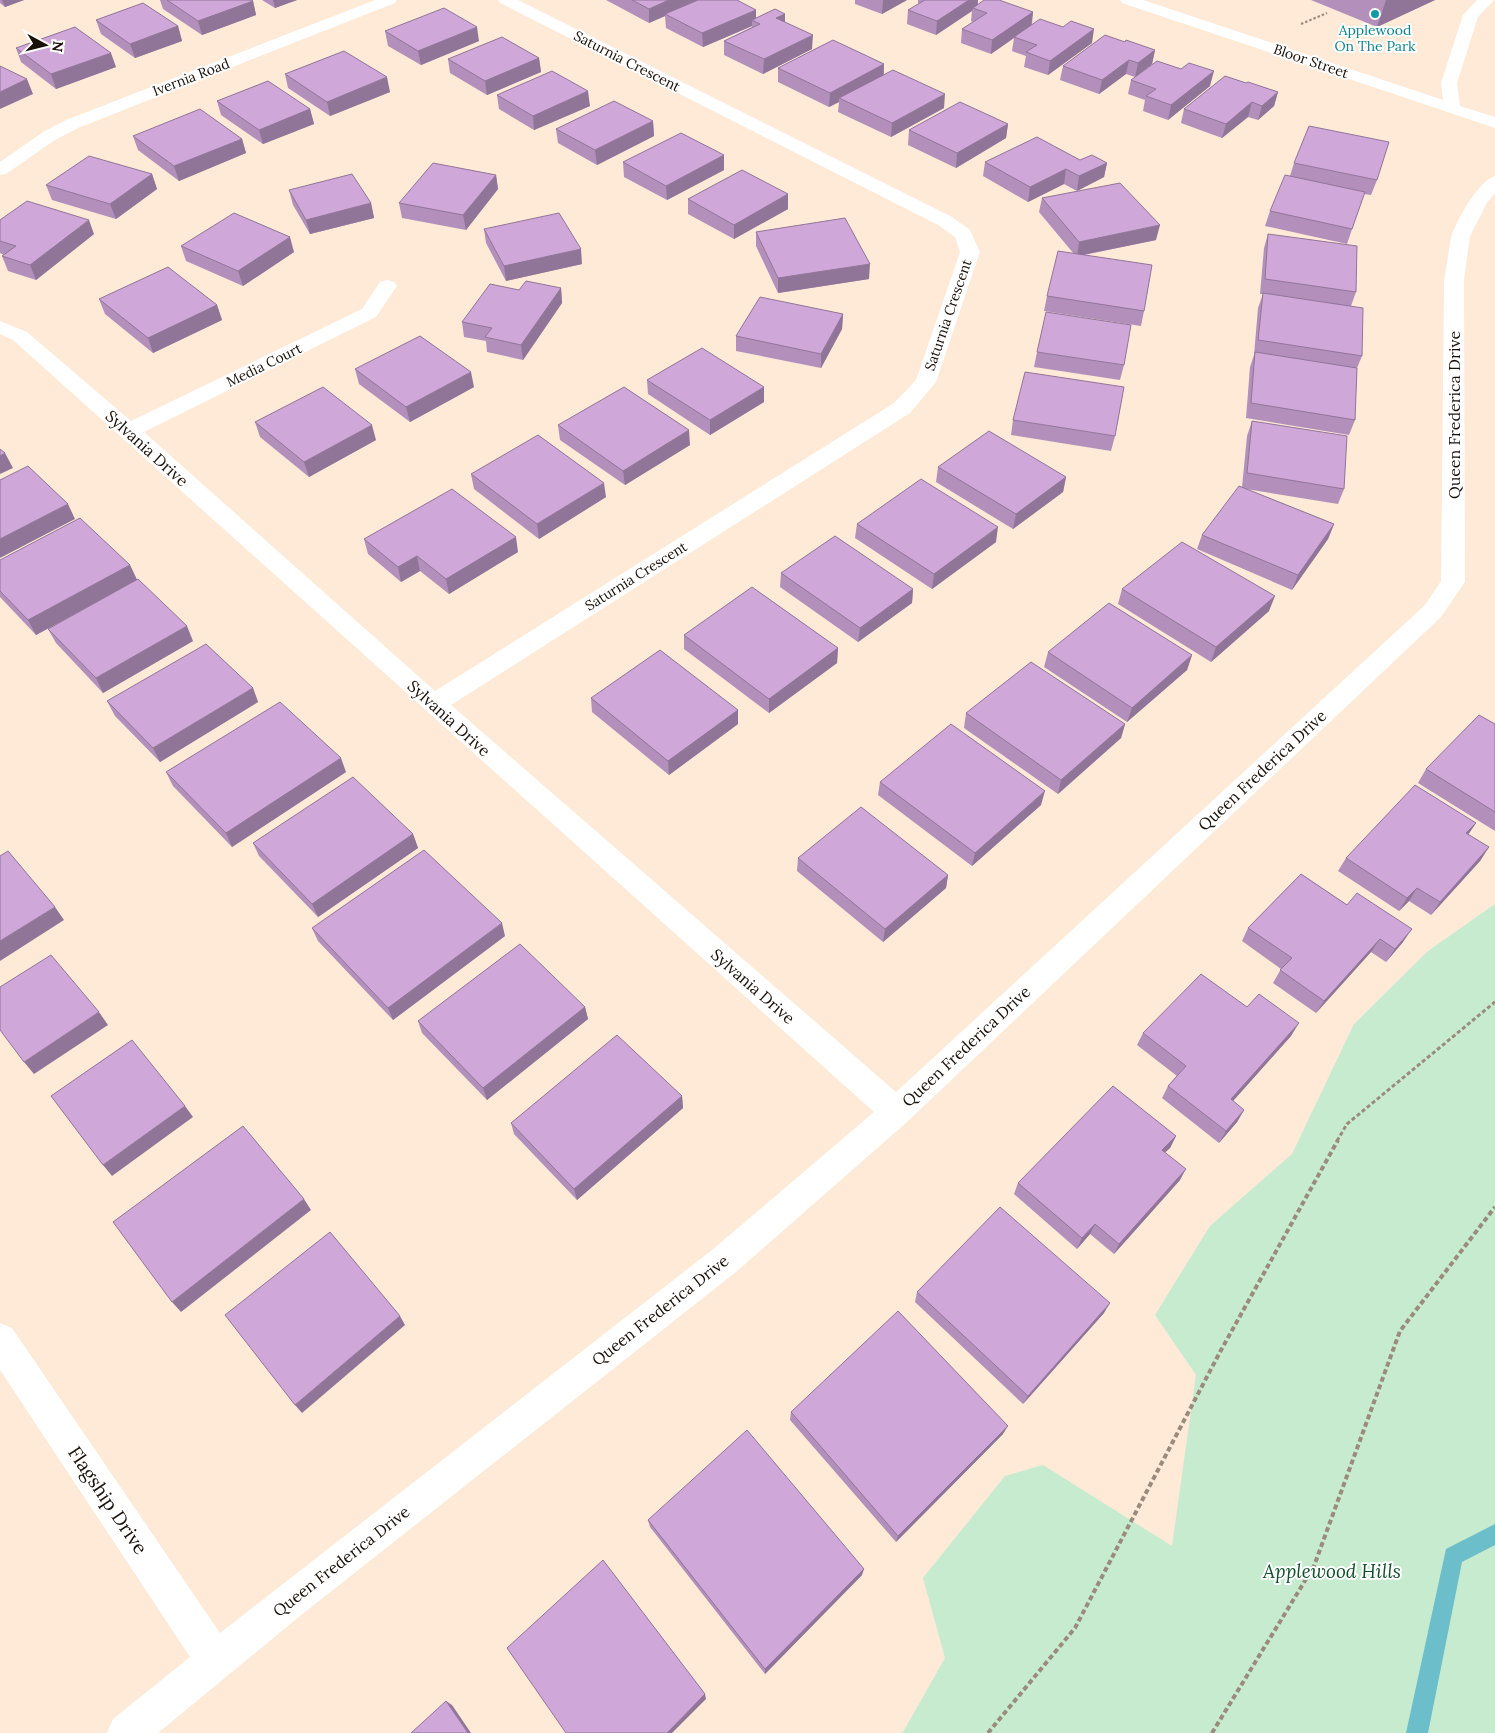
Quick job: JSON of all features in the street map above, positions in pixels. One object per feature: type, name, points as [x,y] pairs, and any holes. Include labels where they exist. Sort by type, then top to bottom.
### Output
[{"type":"street","name":"Ivernia Road","points":[[0,170],[49,136],[72,124],[389,0]]},
{"type":"street","name":"Saturnia Crescent","points":[[433,704],[902,408],[926,382],[970,252],[963,234],[945,221],[506,0]]},
{"type":"street","name":"Bloor Street","points":[[1131,0],[1495,123]]},
{"type":"street","points":[[1452,108],[1449,83],[1471,15],[1486,0]]},
{"type":"street","name":"Queen Frederica Drive","points":[[127,1733],[215,1660],[724,1261],[896,1112],[1433,611],[1453,582],[1454,280],[1461,236],[1478,202],[1495,181]]},
{"type":"street","name":"Media Court","points":[[129,431],[368,313],[387,286]]},
{"type":"street","name":"Sylvania Drive","points":[[0,327],[20,336],[129,431],[433,704],[896,1112]]},
{"type":"street","name":"Flagship Drive","points":[[0,1340],[215,1660]]},
{"type":"path","points":[[1297,26],[1327,13]]},
{"type":"path","points":[[988,1733],[1075,1628],[1220,1352],[1346,1124],[1495,1002]]},
{"type":"path","points":[[1212,1733],[1314,1566],[1400,1331],[1495,1207]]},
{"type":"green space","name":"Applewood Hills","points":[[1495,904],[1495,1733],[901,1733],[945,1658],[923,1578],[1005,1476],[1043,1465],[1172,1546],[1196,1375],[1155,1315],[1210,1226],[1292,1154],[1354,1024],[1428,951]]},
{"type":"building","points":[[167,0],[252,0],[253,1],[198,21]]},
{"type":"building","points":[[632,0],[669,0],[649,9]]},
{"type":"building","points":[[698,0],[737,0],[756,10],[702,33],[665,14]]},
{"type":"building","points":[[925,0],[969,0],[937,21],[908,10]]},
{"type":"building","points":[[984,0],[999,0],[1033,12],[992,40],[962,29],[987,13],[973,8]]},
{"type":"building","points":[[143,3],[178,26],[130,44],[96,20]]},
{"type":"building","points":[[444,8],[477,27],[418,51],[385,31]]},
{"type":"building","points":[[775,9],[785,14],[776,18],[813,35],[764,59],[724,41],[760,24],[752,20]]},
{"type":"building","points":[[1040,19],[1063,27],[1071,21],[1094,29],[1050,61],[1026,52],[1037,45],[1014,37]]},
{"type":"building","points":[[75,27],[111,53],[51,74],[16,48]]},
{"type":"building","points":[[1105,35],[1155,50],[1138,63],[1129,60],[1102,80],[1063,66]]},
{"type":"building","points":[[502,37],[539,58],[485,81],[448,59]]},
{"type":"building","points":[[833,40],[884,64],[830,93],[778,68]]},
{"type":"building","points":[[344,51],[387,77],[327,102],[285,74]]},
{"type":"building","points":[[1157,61],[1181,69],[1189,63],[1214,71],[1171,105],[1146,96],[1156,89],[1131,80]]},
{"type":"building","points":[[0,66],[27,79],[0,92]]},
{"type":"building","points":[[893,70],[945,94],[892,123],[839,98]]},
{"type":"building","points":[[552,71],[588,91],[533,116],[497,95]]},
{"type":"building","points":[[1225,76],[1278,92],[1262,106],[1252,102],[1226,124],[1184,109]]},
{"type":"building","points":[[268,81],[310,109],[259,130],[217,101]]},
{"type":"building","points":[[614,101],[653,121],[595,150],[556,129]]},
{"type":"building","points":[[960,102],[1008,124],[957,153],[909,130]]},
{"type":"building","points":[[200,109],[242,139],[174,166],[133,136]]},
{"type":"building","points":[[1309,126],[1389,142],[1377,180],[1294,163]]},
{"type":"building","points":[[681,133],[724,155],[666,186],[623,162]]},
{"type":"building","points":[[1037,137],[1080,160],[1092,155],[1107,163],[1079,176],[1066,169],[1030,187],[985,162]]},
{"type":"building","points":[[89,156],[152,174],[110,204],[46,185]]},
{"type":"building","points":[[433,163],[496,175],[463,215],[399,203]]},
{"type":"building","points":[[742,170],[788,194],[734,225],[688,199]]},
{"type":"building","points":[[352,174],[371,203],[306,220],[289,190]]},
{"type":"building","points":[[1285,175],[1365,192],[1352,229],[1270,211]]},
{"type":"building","points":[[1120,183],[1160,225],[1079,242],[1042,198]]},
{"type":"building","points":[[27,201],[89,220],[30,265],[2,256],[16,246],[0,241],[0,220]]},
{"type":"building","points":[[234,213],[290,237],[238,271],[181,246]]},
{"type":"building","points":[[559,213],[581,249],[504,266],[484,229]]},
{"type":"building","points":[[845,218],[870,264],[778,278],[756,232]]},
{"type":"building","points":[[1268,234],[1357,246],[1356,292],[1265,279]]},
{"type":"building","points":[[1058,251],[1152,265],[1144,311],[1047,296]]},
{"type":"building","points":[[168,267],[217,305],[148,338],[99,299]]},
{"type":"building","points":[[526,281],[561,288],[521,345],[485,337],[492,328],[462,322],[490,284],[519,290]]},
{"type":"building","points":[[1263,293],[1363,308],[1362,356],[1258,340]]},
{"type":"building","points":[[760,297],[843,314],[821,354],[736,336]]},
{"type":"building","points":[[1046,312],[1131,325],[1124,365],[1037,352]]},
{"type":"building","points":[[420,336],[471,372],[406,407],[355,369]]},
{"type":"building","points":[[702,348],[764,387],[710,420],[647,380]]},
{"type":"building","points":[[1255,352],[1357,368],[1355,420],[1251,403]]},
{"type":"building","points":[[1025,372],[1124,387],[1115,436],[1013,420]]},
{"type":"building","points":[[323,387],[372,425],[304,462],[255,422]]},
{"type":"building","points":[[624,387],[689,430],[623,471],[558,425]]},
{"type":"building","points":[[1252,421],[1347,436],[1344,489],[1247,473]]},
{"type":"building","points":[[989,431],[1066,477],[1016,514],[938,467]]},
{"type":"building","points":[[538,435],[604,483],[537,524],[471,474]]},
{"type":"building","points":[[0,449],[5,453],[0,456]]},
{"type":"building","points":[[28,466],[68,504],[0,539],[0,480]]},
{"type":"building","points":[[921,479],[998,527],[934,574],[857,524]]},
{"type":"building","points":[[1239,486],[1334,524],[1298,575],[1202,535]]},
{"type":"building","points":[[452,489],[516,537],[446,579],[417,556],[398,567],[364,539]]},
{"type":"building","points":[[80,518],[130,565],[28,620],[0,591],[0,560]]},
{"type":"building","points":[[835,536],[913,589],[860,628],[781,573]]},
{"type":"building","points":[[1182,542],[1275,596],[1216,647],[1122,589]]},
{"type":"building","points":[[138,579],[187,626],[96,678],[48,629]]},
{"type":"building","points":[[752,587],[838,648],[769,699],[684,635]]},
{"type":"building","points":[[1109,603],[1192,655],[1132,708],[1048,652]]},
{"type":"building","points":[[206,644],[253,688],[153,748],[107,701]]},
{"type":"building","points":[[660,650],[738,710],[668,761],[591,698]]},
{"type":"building","points":[[1031,662],[1125,724],[1061,780],[966,713]]},
{"type":"building","points":[[280,702],[341,758],[226,833],[166,772]]},
{"type":"building","points":[[1479,715],[1495,724],[1495,812],[1426,769]]},
{"type":"building","points":[[951,724],[1045,791],[975,853],[880,782]]},
{"type":"building","points":[[353,777],[413,834],[312,904],[253,843]]},
{"type":"building","points":[[1415,785],[1476,823],[1466,833],[1489,847],[1440,902],[1417,888],[1407,898],[1346,858]]},
{"type":"building","points":[[861,807],[948,875],[885,929],[798,858]]},
{"type":"building","points":[[424,850],[502,923],[388,1008],[312,928]]},
{"type":"building","points":[[8,851],[55,907],[0,941],[0,856]]},
{"type":"building","points":[[1301,874],[1347,905],[1357,893],[1412,929],[1395,949],[1380,939],[1324,1001],[1280,970],[1292,958],[1248,928]]},
{"type":"building","points":[[520,944],[585,1007],[483,1088],[418,1021]]},
{"type":"building","points":[[51,955],[99,1012],[24,1062],[0,1030],[0,987]]},
{"type":"building","points":[[1201,974],[1247,1007],[1259,994],[1299,1023],[1231,1099],[1244,1110],[1226,1131],[1168,1086],[1186,1066],[1143,1033]]},
{"type":"building","points":[[617,1035],[682,1096],[574,1189],[511,1123]]},
{"type":"building","points":[[132,1040],[185,1106],[103,1165],[51,1096]]},
{"type":"building","points":[[1113,1086],[1176,1136],[1162,1150],[1186,1169],[1119,1244],[1095,1224],[1082,1238],[1018,1183]]},
{"type":"building","points":[[243,1126],[304,1199],[172,1302],[113,1222]]},
{"type":"building","points":[[1000,1207],[1110,1303],[1028,1396],[917,1292]]},
{"type":"building","points":[[330,1232],[400,1316],[295,1405],[225,1315]]},
{"type":"building","points":[[898,1311],[1008,1426],[898,1536],[791,1412]]},
{"type":"building","points":[[747,1430],[864,1569],[765,1669],[648,1520]]},
{"type":"building","points":[[603,1560],[705,1694],[667,1733],[566,1733],[507,1648]]},
{"type":"building","points":[[446,1701],[468,1733],[411,1733]]},
{"type":"waterway","points":[[1417,1733],[1453,1556],[1495,1534]]},
{"type":"place","name":"Applewood On The Park","points":[[1375,14]]}]
